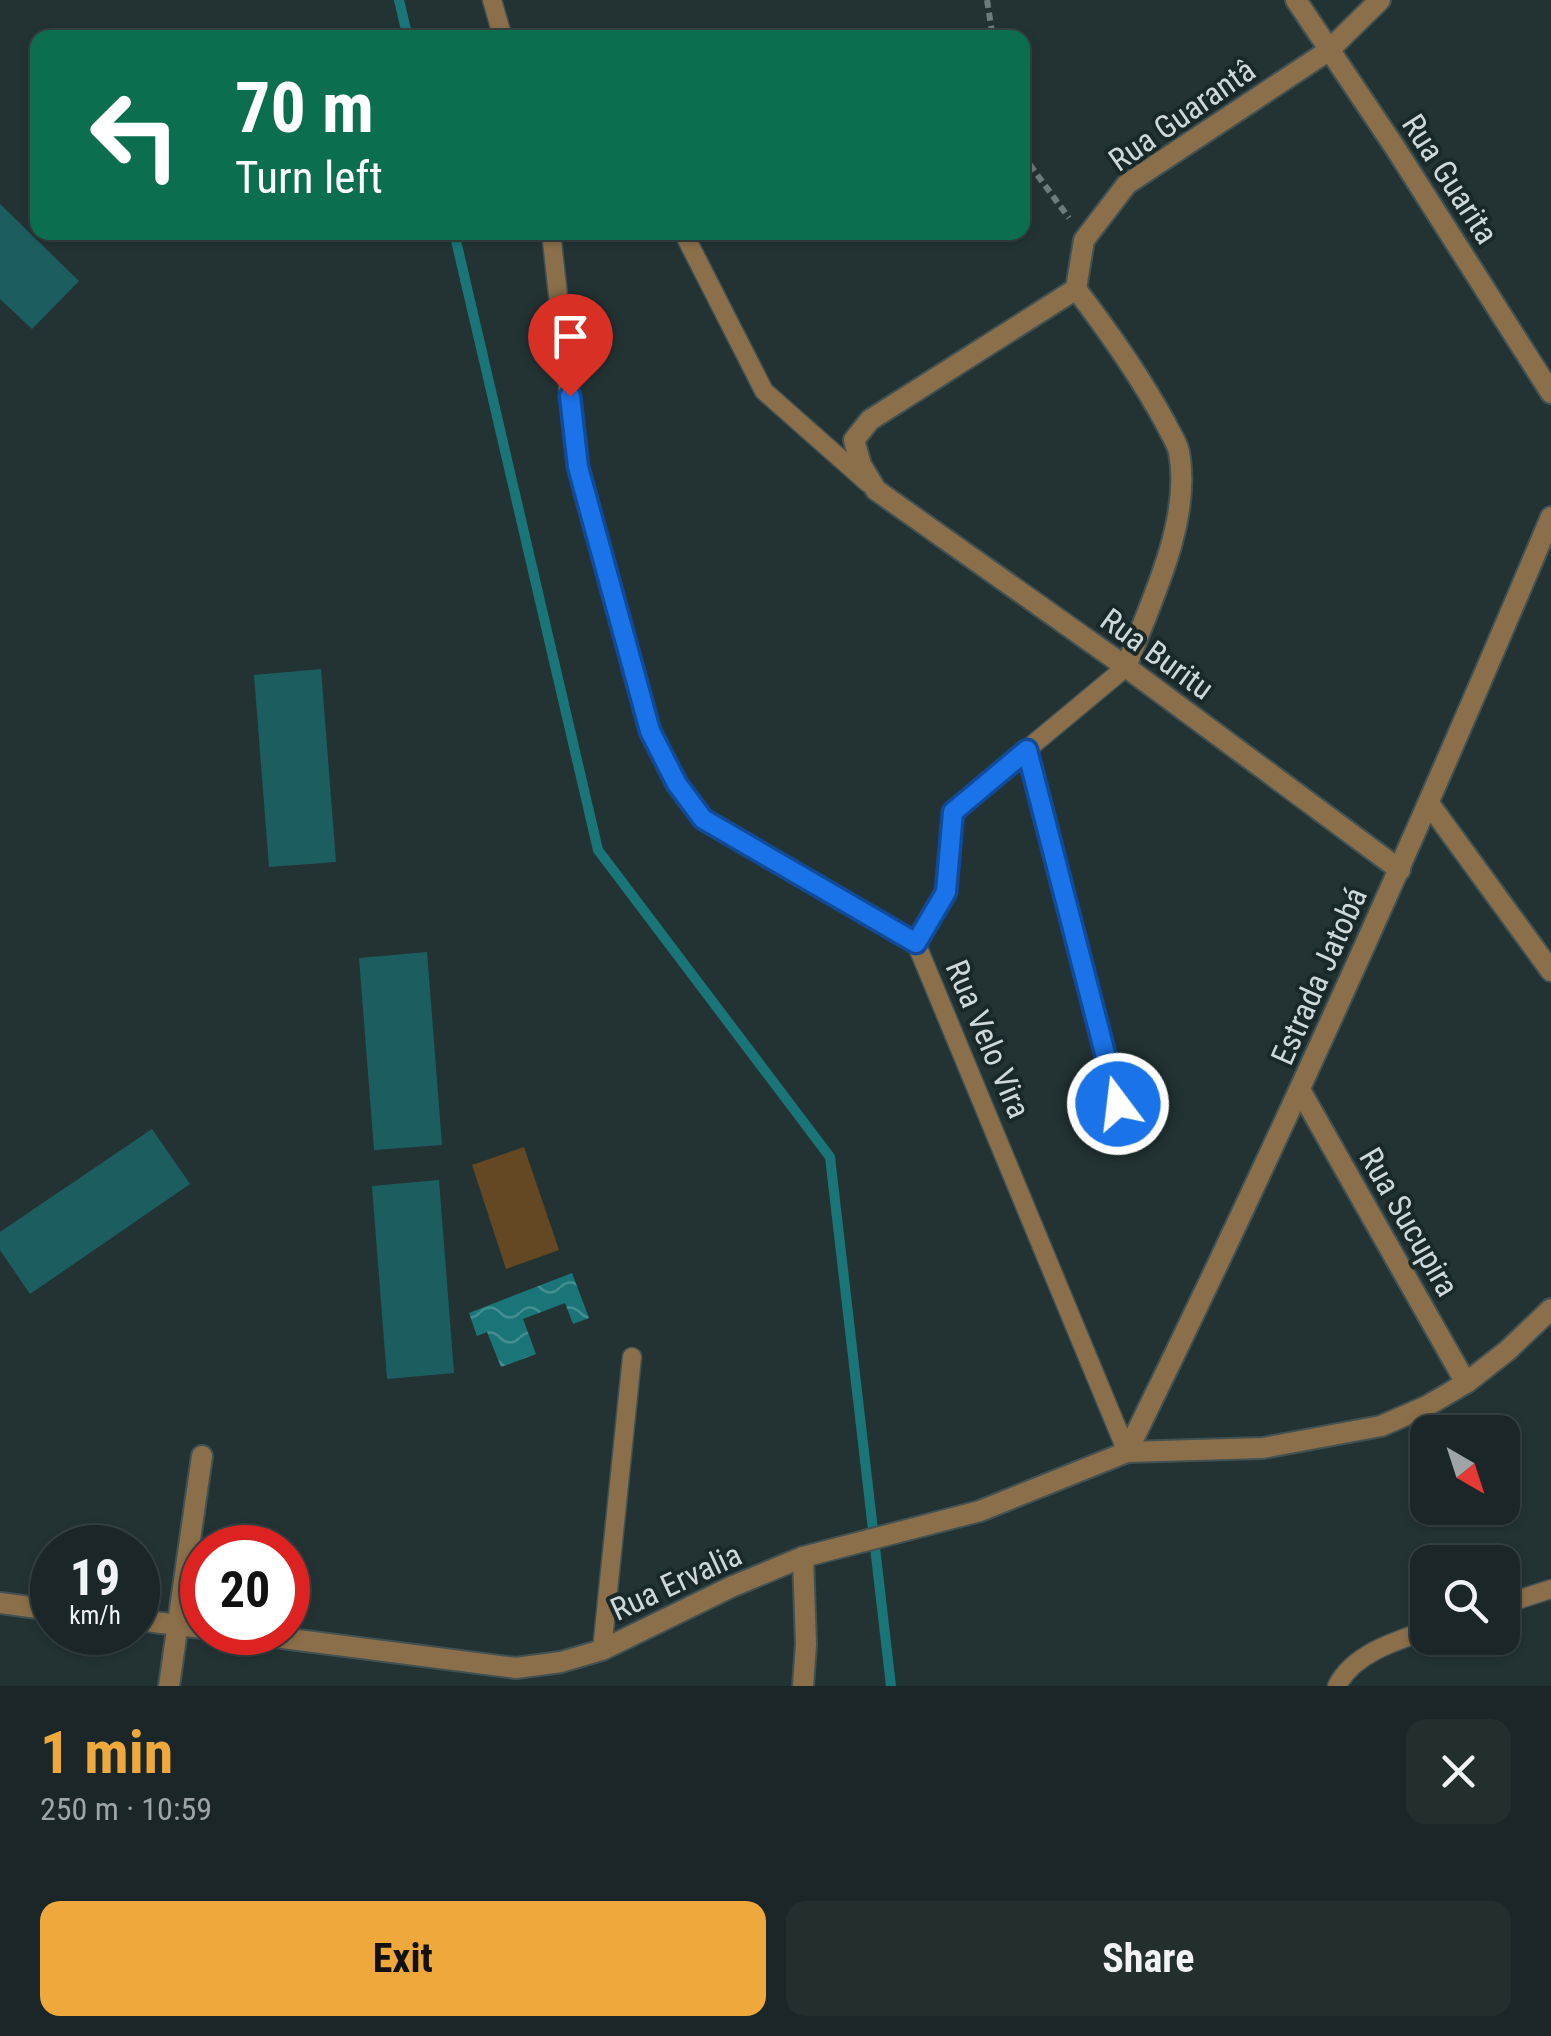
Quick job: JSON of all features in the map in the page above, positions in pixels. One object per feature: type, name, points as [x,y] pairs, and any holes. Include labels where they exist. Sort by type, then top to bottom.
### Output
[{"type":"street","name":"Rua Guarita","points":[[1296,0],[1551,393]]},
{"type":"street","name":"Rua Guarantâ","points":[[1076,289],[1084,240],[1127,184],[1328,51],[1380,0]]},
{"type":"street","points":[[876,490],[861,465],[854,440],[870,420],[1076,289],[1153,400],[1179,449],[1181,499],[1165,564],[1126,667]]},
{"type":"street","name":"Rua Buritu","points":[[876,490],[1126,667],[1400,870]]},
{"type":"street","name":"Estrada Jatobá","points":[[1127,1452],[1300,1090],[1430,805],[1551,517]]},
{"type":"street","points":[[1430,805],[1551,971]]},
{"type":"street","name":"Rua Sucupira","points":[[1300,1090],[1466,1383]]},
{"type":"street","points":[[1127,1452],[1262,1448],[1381,1426],[1466,1383],[1551,1309]]},
{"type":"street","name":"Rua Ervalia","points":[[310,1642],[516,1668],[561,1662],[602,1650],[731,1587],[803,1557],[980,1511],[1127,1452]]},
{"type":"street","points":[[170,1686],[202,1456]]},
{"type":"street","points":[[803,1557],[803,1686]]},
{"type":"street","points":[[0,1604],[30,1607]]},
{"type":"street","points":[[160,1623],[180,1625]]},
{"type":"lane","points":[[492,0],[501,30]]},
{"type":"lane","name":"Rua Velo Vira","points":[[552,240],[578,467],[650,731],[677,784],[703,819],[916,943],[1127,1452]]},
{"type":"lane","points":[[687,240],[764,390],[876,490]]},
{"type":"lane","points":[[916,943],[946,892],[953,812],[1126,667]]},
{"type":"lane","points":[[1027,750],[1118,1104]]},
{"type":"lane","points":[[602,1650],[632,1357]]},
{"type":"lane","points":[[1520,1599],[1551,1589]]},
{"type":"lane","points":[[1338,1686],[1349,1666],[1410,1636]]},
{"type":"path","points":[[987,0],[992,30]]},
{"type":"path","points":[[1030,165],[1084,240]]},
{"type":"shaded area","points":[[524,1147],[559,1250],[506,1269],[472,1165]]},
{"type":"water","points":[[572,1273],[589,1318],[573,1324],[565,1303],[523,1319],[536,1354],[501,1367],[487,1332],[477,1336],[469,1313]]},
{"type":"building","points":[[0,204],[30,233],[30,240],[37,240],[79,281],[32,329],[0,299]]},
{"type":"building","points":[[321,669],[336,862],[269,867],[254,675]]},
{"type":"building","points":[[427,952],[442,1145],[374,1150],[359,958]]},
{"type":"building","points":[[152,1129],[190,1184],[30,1294],[0,1250],[0,1232]]},
{"type":"building","points":[[439,1180],[454,1373],[387,1379],[372,1186]]},
{"type":"waterway","points":[[399,0],[406,30]]},
{"type":"waterway","points":[[456,240],[598,850],[830,1157],[891,1686]]},
{"type":"route","points":[[570,396],[578,467],[650,731],[677,784],[703,819],[916,943],[946,892],[953,812],[1027,750],[1118,1104]]}]
